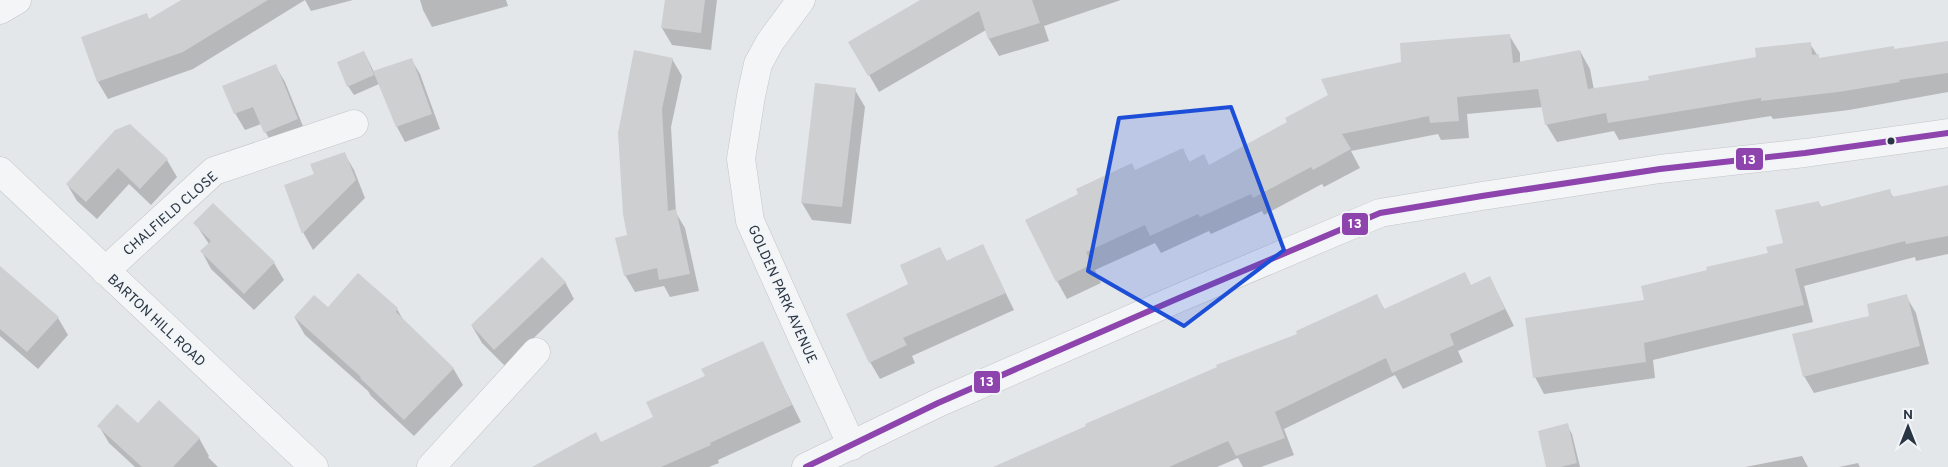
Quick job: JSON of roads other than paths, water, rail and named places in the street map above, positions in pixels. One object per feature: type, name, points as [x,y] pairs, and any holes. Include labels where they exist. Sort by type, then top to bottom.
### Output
[{"type":"street","points":[[0,10],[17,0]]},
{"type":"street","name":"GOLDEN PARK AVENUE","points":[[800,0],[770,42],[758,64],[741,159],[750,221],[852,446]]},
{"type":"street","name":"CHALFIELD CLOSE","points":[[105,271],[214,171],[354,124]]},
{"type":"street","points":[[806,467],[938,403],[1178,298],[1380,213],[1660,169],[1805,153],[1948,133]]},
{"type":"street","name":"BARTON HILL ROAD","points":[[0,171],[314,467]]},
{"type":"street","points":[[431,467],[536,352]]}]
